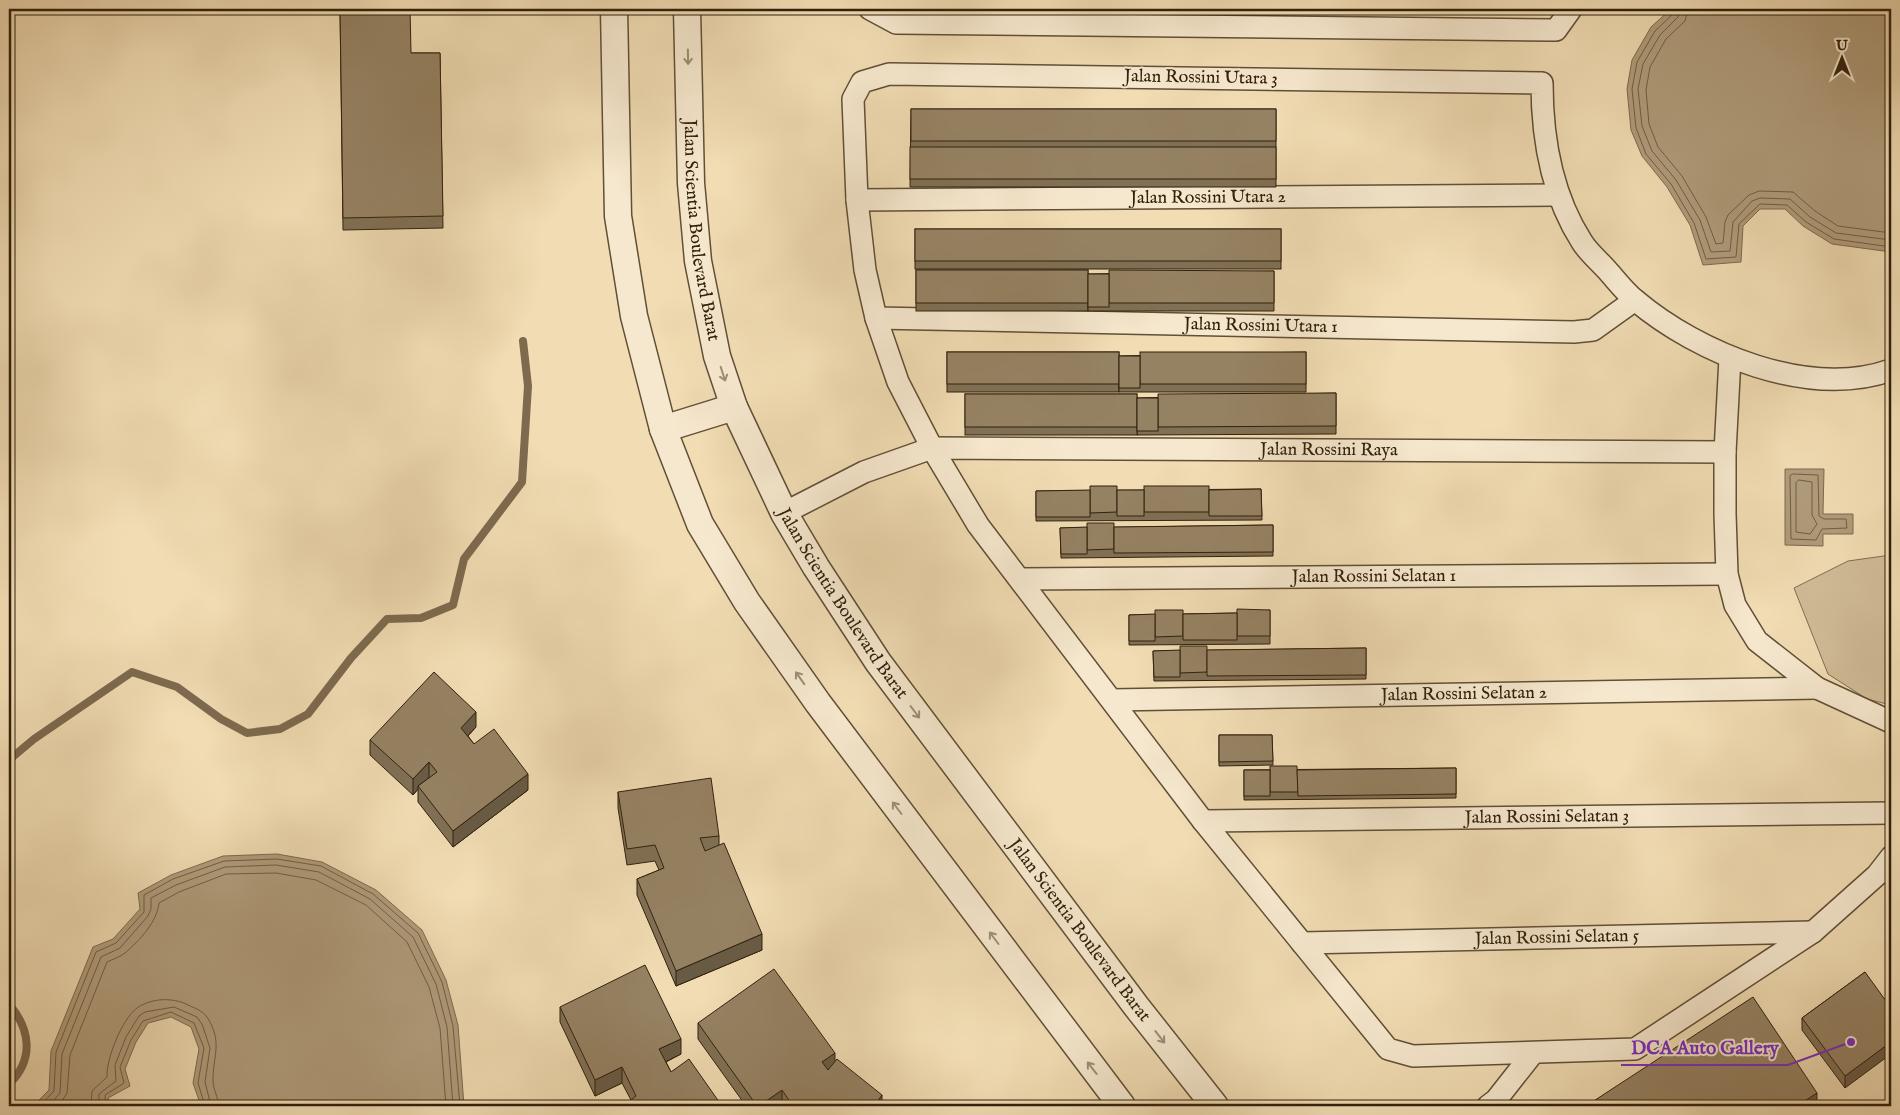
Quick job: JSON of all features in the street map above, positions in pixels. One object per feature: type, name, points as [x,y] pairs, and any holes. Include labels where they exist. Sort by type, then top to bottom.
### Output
[{"type":"street","points":[[614,9],[618,216],[634,316],[663,429],[700,524],[747,602],[818,703],[1122,1106]]},
{"type":"street","name":"Jalan Scientia Boulevard Barat","points":[[687,9],[691,183],[698,261],[717,356],[734,407],[784,513],[816,567],[878,662],[1136,1006],[1215,1106]]},
{"type":"street","points":[[870,9],[896,23],[1314,18],[1556,30],[1571,9]]},
{"type":"street","name":"Jalan Rossini Utara 3","points":[[857,200],[853,99],[862,82],[889,74],[1542,83],[1542,115],[1546,152],[1558,195]]},
{"type":"street","points":[[1558,195],[1582,242],[1635,300],[1688,337],[1730,358],[1778,372],[1816,378],[1877,375],[1891,370]]},
{"type":"street","name":"Jalan Rossini Utara 2","points":[[857,200],[1558,195]]},
{"type":"street","points":[[857,200],[865,270],[876,318],[898,382],[932,448],[978,525],[1203,821],[1388,1049],[1413,1056],[1635,1049],[1813,932],[1877,875],[1891,857]]},
{"type":"street","name":"Jalan Rossini Utara 1","points":[[876,318],[1574,332],[1593,330],[1635,300]]},
{"type":"street","points":[[1730,358],[1724,452],[1728,574],[1735,605],[1757,641],[1817,688],[1891,722]]},
{"type":"street","points":[[663,429],[734,407]]},
{"type":"street","name":"Jalan Rossini Raya","points":[[784,513],[864,472],[932,448],[1724,452]]},
{"type":"street","name":"Jalan Rossini Selatan 1","points":[[1020,579],[1728,574]]},
{"type":"street","name":"Jalan Rossini Selatan 2","points":[[1112,700],[1817,688]]},
{"type":"street","name":"Jalan Rossini Selatan 3","points":[[1203,821],[1891,813]]},
{"type":"street","name":"Jalan Rossini Selatan 5","points":[[1302,943],[1813,932]]},
{"type":"street","points":[[1488,1106],[1496,1100],[1533,1053]]},
{"type":"shaded area","points":[[1891,555],[1891,705],[1867,699],[1828,674],[1794,588],[1848,561]]},
{"type":"water","points":[[1671,9],[1891,9],[1891,252],[1832,244],[1803,226],[1785,209],[1760,209],[1743,226],[1741,262],[1703,265],[1690,225],[1667,187],[1642,156],[1631,130],[1627,89],[1632,60],[1651,27]]},
{"type":"water","points":[[1785,469],[1824,469],[1823,514],[1853,514],[1853,534],[1823,534],[1823,546],[1785,545]]},
{"type":"water","points":[[277,854],[322,862],[376,890],[422,930],[446,980],[458,1025],[464,1106],[201,1106],[193,1083],[199,1049],[191,1027],[171,1017],[148,1023],[136,1042],[125,1069],[130,1086],[108,1098],[111,1106],[33,1106],[49,1090],[51,1051],[93,947],[113,939],[140,909],[138,893],[171,875],[223,856]]},
{"type":"building","points":[[340,9],[410,9],[411,53],[440,53],[443,216],[343,218]]},
{"type":"building","points":[[911,109],[1276,109],[1276,141],[911,141]]},
{"type":"building","points":[[910,147],[1276,147],[1276,179],[910,179]]},
{"type":"building","points":[[915,229],[1281,229],[1281,261],[915,261]]},
{"type":"building","points":[[916,270],[1088,270],[1088,303],[916,303]]},
{"type":"building","points":[[1109,270],[1274,271],[1274,303],[1109,303]]},
{"type":"building","points":[[1088,274],[1109,274],[1109,307],[1088,307]]},
{"type":"building","points":[[947,352],[1119,352],[1119,384],[947,384]]},
{"type":"building","points":[[1140,352],[1306,352],[1306,384],[1140,384]]},
{"type":"building","points":[[1119,356],[1140,356],[1140,388],[1119,388]]},
{"type":"building","points":[[1336,393],[1336,426],[1158,427],[1158,394]]},
{"type":"building","points":[[965,394],[1137,394],[1137,427],[965,427]]},
{"type":"building","points":[[1137,398],[1158,398],[1158,431],[1137,431]]},
{"type":"building","points":[[1090,486],[1117,486],[1117,512],[1090,513]]},
{"type":"building","points":[[1144,486],[1209,486],[1209,512],[1144,512]]},
{"type":"building","points":[[1261,489],[1262,516],[1209,516],[1209,490]]},
{"type":"building","points":[[1090,490],[1090,517],[1036,517],[1036,491]]},
{"type":"building","points":[[1117,490],[1144,490],[1144,516],[1117,516]]},
{"type":"building","points":[[1087,523],[1114,523],[1114,549],[1087,550]]},
{"type":"building","points":[[1273,525],[1273,552],[1114,553],[1114,527]]},
{"type":"building","points":[[1087,527],[1087,554],[1061,554],[1060,528]]},
{"type":"building","points":[[1237,609],[1270,610],[1270,636],[1237,636]]},
{"type":"building","points":[[1155,610],[1183,610],[1183,636],[1155,637]]},
{"type":"building","points":[[1237,613],[1237,640],[1183,640],[1183,614]]},
{"type":"building","points":[[1155,614],[1155,641],[1129,641],[1129,615]]},
{"type":"building","points":[[1180,646],[1207,646],[1207,672],[1180,673]]},
{"type":"building","points":[[1366,648],[1366,675],[1207,676],[1207,650]]},
{"type":"building","points":[[1180,650],[1180,677],[1154,677],[1153,651]]},
{"type":"building","points":[[434,672],[476,712],[461,728],[474,744],[494,729],[528,774],[453,831],[418,786],[437,772],[429,762],[413,779],[370,740]]},
{"type":"building","points":[[1219,735],[1272,735],[1273,761],[1219,762]]},
{"type":"building","points":[[1270,766],[1297,766],[1298,792],[1270,792]]},
{"type":"building","points":[[1456,768],[1456,794],[1298,796],[1297,770]]},
{"type":"building","points":[[1244,770],[1270,770],[1270,796],[1244,796]]},
{"type":"building","points":[[711,778],[719,836],[700,838],[705,851],[724,843],[762,934],[676,971],[637,879],[664,868],[655,845],[627,849],[618,792]]},
{"type":"building","points":[[645,965],[681,1039],[659,1049],[671,1072],[689,1059],[722,1106],[623,1106],[636,1096],[622,1067],[595,1080],[560,1007]]},
{"type":"building","points":[[774,969],[835,1053],[822,1062],[828,1070],[837,1059],[882,1095],[874,1106],[793,1106],[782,1090],[757,1106],[698,1023]]},
{"type":"building","points":[[1865,972],[1891,1008],[1891,1042],[1845,1076],[1802,1018]]},
{"type":"building","points":[[1753,997],[1817,1093],[1797,1106],[1586,1106]]},
{"type":"waterway","points":[[9,760],[34,739],[132,672],[177,687],[221,719],[247,733],[280,729],[308,714],[351,658],[387,619],[421,618],[453,605],[464,559],[522,482],[528,386],[523,341]]},
{"type":"waterway","points":[[9,1004],[22,1024],[27,1045],[23,1065],[9,1084]]},
{"type":"place","name":"DCA Auto Gallery","points":[[1851,1042]]}]
